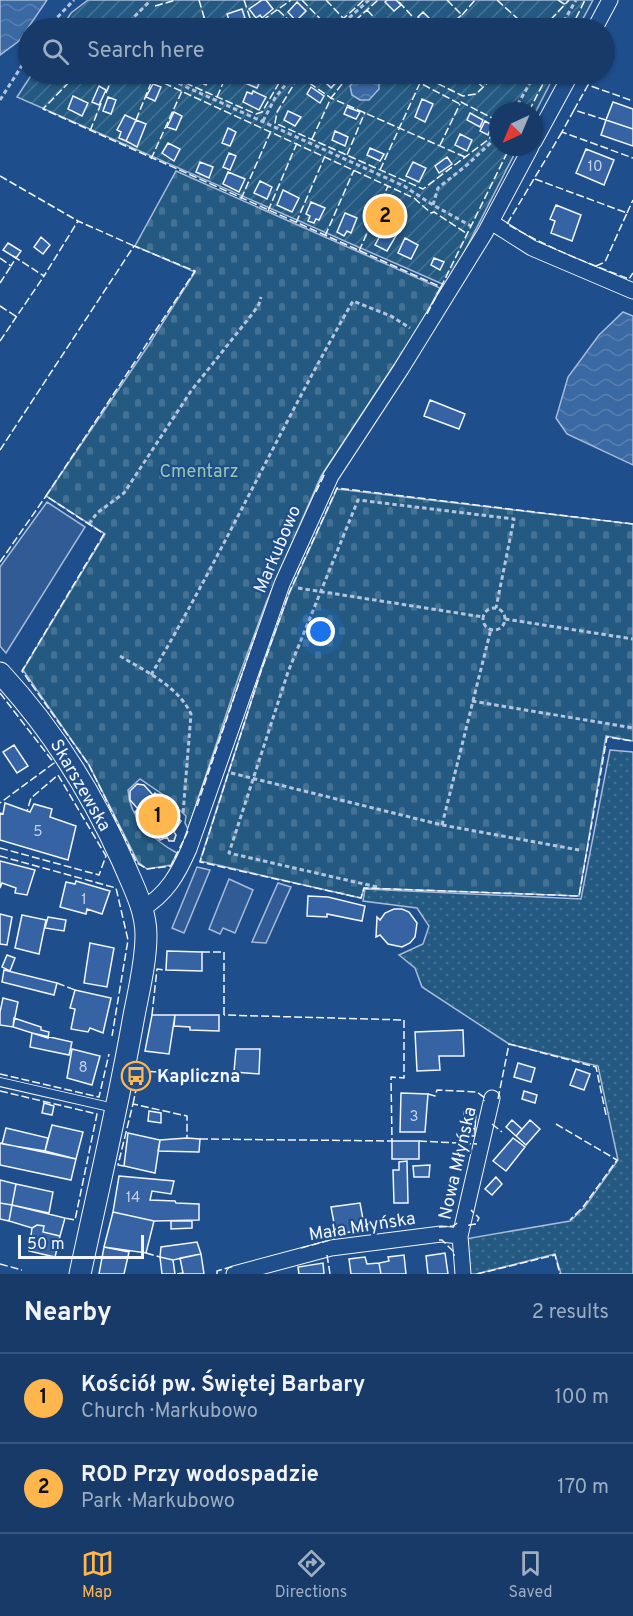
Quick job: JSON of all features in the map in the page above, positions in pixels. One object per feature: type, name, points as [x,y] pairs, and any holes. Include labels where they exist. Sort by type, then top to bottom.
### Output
[{"type":"street","points":[[600,18],[610,0]]},
{"type":"street","points":[[543,125],[566,84]]},
{"type":"street","name":"Markubowo","points":[[142,909],[165,892],[179,872],[218,769],[282,584],[331,476],[422,336],[488,228],[526,156]]},
{"type":"street","points":[[488,228],[633,291]]},
{"type":"street","name":"Skarszewska","points":[[0,673],[62,748],[105,822],[142,909]]},
{"type":"street","points":[[80,1274],[116,1108],[143,962],[146,935],[142,909]]},
{"type":"street","name":"Nowa Młyńska","points":[[460,1236],[492,1098]]},
{"type":"street","name":"Mała Młyńska","points":[[234,1274],[331,1248],[441,1234],[460,1236]]},
{"type":"street","points":[[460,1236],[463,1274]]},
{"type":"lane","points":[[0,1082],[116,1108]]},
{"type":"path","points":[[57,18],[74,0]]},
{"type":"path","points":[[349,18],[369,0]]},
{"type":"path","points":[[566,18],[576,0]]},
{"type":"path","points":[[134,18],[149,2]]},
{"type":"path","points":[[0,100],[18,72]]},
{"type":"path","points":[[180,84],[405,186],[433,205],[488,228]]},
{"type":"path","points":[[263,121],[275,98],[286,84]]},
{"type":"path","points":[[519,102],[529,84]]},
{"type":"path","points":[[433,205],[438,188],[489,144]]},
{"type":"path","points":[[89,524],[97,513],[124,493],[190,391],[253,313],[261,297]]},
{"type":"path","points":[[151,675],[184,620],[311,373],[353,301],[391,316],[422,336]]},
{"type":"path","points":[[377,887],[229,853],[288,672],[358,500],[514,519],[495,608]]},
{"type":"path","points":[[282,584],[483,617]]},
{"type":"path","points":[[483,617],[489,609],[495,608],[503,613],[505,619]]},
{"type":"path","points":[[483,617],[486,626],[490,629]]},
{"type":"path","points":[[490,629],[500,627],[505,619]]},
{"type":"path","points":[[505,619],[633,639]]},
{"type":"path","points":[[442,825],[490,629]]},
{"type":"path","points":[[120,656],[151,675],[185,702],[191,714],[183,822]]},
{"type":"path","points":[[472,701],[633,728]]},
{"type":"path","points":[[218,769],[442,825],[579,850]]},
{"type":"green space","points":[[88,0],[593,0],[583,18],[68,18]]},
{"type":"green space","points":[[25,84],[550,84],[541,102],[489,102],[489,156],[513,156],[447,286],[17,97]]},
{"type":"green space","name":"Cmentarz","points":[[176,171],[440,288],[419,327],[321,476],[266,603],[188,829],[185,823],[186,816],[165,796],[140,779],[128,790],[133,810],[144,827],[159,842],[177,853],[171,865],[147,869],[138,862],[89,765],[23,670],[105,534],[46,496],[148,346],[195,272],[135,246]]},
{"type":"green space","points":[[337,489],[633,524],[633,741],[606,736],[579,896],[364,888],[361,898],[200,861],[261,671],[289,594]]},
{"type":"green space","points":[[610,750],[633,752],[633,1274],[561,1274],[555,1254],[469,1274],[465,1239],[570,1221],[584,1208],[618,1160],[598,1066],[509,1044],[422,987],[415,968],[399,955],[423,944],[429,926],[417,908],[363,901],[365,889],[581,899]]},
{"type":"shaded area","points":[[47,502],[85,527],[6,653],[0,646],[0,567]]},
{"type":"shaded area","points":[[197,867],[210,870],[184,933],[172,928]]},
{"type":"shaded area","points":[[229,879],[253,890],[235,933],[223,928],[220,934],[209,929]]},
{"type":"shaded area","points":[[278,883],[291,887],[266,943],[252,942]]},
{"type":"water","points":[[0,0],[47,0],[35,18],[18,18],[18,42],[0,55]]},
{"type":"water","points":[[352,84],[379,84],[379,89],[369,100],[360,100],[352,95],[350,86]]},
{"type":"water","points":[[623,312],[633,316],[633,465],[567,434],[556,418],[568,377],[599,335]]},
{"type":"building","points":[[262,0],[266,0],[273,9],[262,18],[260,15],[256,18],[249,9]]},
{"type":"building","points":[[396,0],[401,5],[394,11],[385,2]]},
{"type":"building","points":[[297,2],[306,11],[299,18],[293,18],[288,12]]},
{"type":"building","points":[[242,9],[245,18],[228,18],[227,14]]},
{"type":"building","points":[[423,12],[429,18],[419,18]]},
{"type":"building","points":[[153,84],[161,87],[155,101],[146,97]]},
{"type":"building","points":[[247,84],[259,84],[257,88]]},
{"type":"building","points":[[99,86],[106,90],[99,105],[92,102]]},
{"type":"building","points":[[311,87],[324,96],[320,103],[307,94]]},
{"type":"building","points":[[253,91],[266,97],[259,110],[243,102],[247,92],[252,94]]},
{"type":"building","points":[[73,96],[88,103],[82,116],[68,109]]},
{"type":"building","points":[[108,97],[116,100],[111,114],[103,111]]},
{"type":"building","points":[[422,99],[433,104],[425,122],[415,117]]},
{"type":"building","points":[[613,102],[633,109],[633,129],[606,120]]},
{"type":"building","points":[[347,107],[360,112],[356,119],[344,114]]},
{"type":"building","points":[[288,111],[301,117],[295,126],[284,120]]},
{"type":"building","points":[[174,112],[182,116],[176,130],[167,127]]},
{"type":"building","points":[[470,113],[483,120],[480,127],[467,120]]},
{"type":"building","points":[[125,115],[136,120],[126,141],[119,138],[121,132],[117,130]]},
{"type":"building","points":[[136,120],[146,124],[137,147],[126,141]]},
{"type":"building","points":[[606,120],[633,129],[633,146],[601,135]]},
{"type":"building","points":[[485,121],[489,123],[488,135],[480,131]]},
{"type":"building","points":[[228,128],[236,132],[230,146],[222,143]]},
{"type":"building","points":[[335,131],[348,137],[345,146],[332,140]]},
{"type":"building","points":[[460,134],[472,140],[467,151],[455,145]]},
{"type":"building","points":[[168,143],[180,149],[174,161],[162,153]]},
{"type":"building","points":[[370,148],[384,154],[380,161],[367,155]]},
{"type":"building","points":[[586,149],[614,160],[604,185],[576,173]]},
{"type":"building","points":[[229,153],[236,156],[230,170],[223,167]]},
{"type":"building","points":[[447,157],[452,164],[439,173],[435,166]]},
{"type":"building","points":[[200,162],[213,167],[209,178],[196,172]]},
{"type":"building","points":[[413,162],[426,168],[419,182],[406,176]]},
{"type":"building","points":[[228,172],[245,179],[239,192],[223,184]]},
{"type":"building","points":[[260,181],[272,187],[267,199],[254,193]]},
{"type":"building","points":[[283,190],[299,198],[292,212],[277,205]]},
{"type":"building","points":[[311,202],[325,208],[319,220],[316,219],[314,223],[308,221],[310,216],[306,214]]},
{"type":"building","points":[[556,205],[581,215],[572,241],[551,233],[555,221],[550,219]]},
{"type":"building","points":[[345,213],[357,218],[351,233],[347,231],[344,236],[337,232]]},
{"type":"building","points":[[385,227],[397,234],[387,251],[375,245]]},
{"type":"building","points":[[41,237],[50,245],[43,254],[34,247]]},
{"type":"building","points":[[405,238],[418,245],[411,259],[398,253]]},
{"type":"building","points":[[8,243],[21,251],[16,258],[3,250]]},
{"type":"building","points":[[434,258],[444,262],[440,270],[431,265]]},
{"type":"building","points":[[430,400],[465,414],[459,429],[424,416]]},
{"type":"building","points":[[14,745],[28,766],[17,773],[3,752]]},
{"type":"building","points":[[137,784],[144,785],[153,795],[155,793],[181,821],[174,832],[176,835],[174,841],[169,841],[167,837],[160,840],[135,812],[138,809],[130,800],[130,791]]},
{"type":"building","points":[[5,803],[30,812],[34,804],[52,809],[50,817],[76,826],[68,860],[0,840],[0,813],[3,814]]},
{"type":"building","points":[[0,861],[35,870],[27,895],[15,893],[16,888],[2,883],[0,888]]},
{"type":"building","points":[[76,881],[110,891],[102,914],[87,909],[86,914],[60,907],[66,882],[75,884]]},
{"type":"building","points":[[308,896],[328,897],[365,906],[362,921],[327,914],[327,917],[307,916]]},
{"type":"building","points":[[394,909],[409,912],[417,923],[415,937],[402,947],[388,944],[380,935],[376,937],[377,917],[380,920],[385,913]]},
{"type":"building","points":[[0,914],[12,917],[7,945],[0,944]]},
{"type":"building","points":[[22,915],[46,920],[39,954],[15,948]]},
{"type":"building","points":[[48,917],[66,920],[64,931],[45,928]]},
{"type":"building","points":[[90,943],[114,948],[107,987],[84,983]]},
{"type":"building","points":[[167,951],[202,952],[202,971],[166,970]]},
{"type":"building","points":[[7,955],[15,958],[10,971],[2,967]]},
{"type":"building","points":[[4,970],[57,983],[54,995],[2,982]]},
{"type":"building","points":[[75,990],[111,998],[103,1033],[90,1028],[88,1032],[71,1029],[75,1009],[70,1008]]},
{"type":"building","points":[[3,998],[18,1002],[13,1027],[0,1025]]},
{"type":"building","points":[[152,1015],[175,1015],[169,1054],[145,1051]]},
{"type":"building","points":[[175,1015],[219,1015],[219,1031],[190,1030],[190,1027],[174,1026]]},
{"type":"building","points":[[14,1018],[41,1027],[41,1030],[49,1032],[48,1038],[13,1027]]},
{"type":"building","points":[[463,1030],[464,1056],[439,1056],[440,1070],[417,1071],[415,1032]]},
{"type":"building","points":[[32,1033],[72,1042],[69,1055],[30,1047]]},
{"type":"building","points":[[72,1049],[100,1056],[92,1085],[67,1078]]},
{"type":"building","points":[[236,1049],[260,1049],[259,1074],[234,1072]]},
{"type":"building","points":[[518,1063],[535,1068],[531,1082],[514,1077]]},
{"type":"building","points":[[576,1069],[590,1074],[584,1090],[570,1085]]},
{"type":"building","points":[[524,1091],[537,1095],[535,1103],[522,1099]]},
{"type":"building","points":[[401,1093],[428,1094],[425,1132],[400,1132]]},
{"type":"building","points":[[44,1103],[54,1106],[52,1115],[42,1113]]},
{"type":"building","points":[[149,1111],[161,1113],[161,1123],[148,1121]]},
{"type":"building","points":[[464,1112],[476,1112],[475,1129],[463,1128]]},
{"type":"building","points":[[512,1120],[522,1129],[516,1136],[506,1127]]},
{"type":"building","points":[[530,1120],[540,1129],[526,1145],[516,1136]]},
{"type":"building","points":[[52,1125],[83,1132],[76,1159],[45,1151]]},
{"type":"building","points":[[6,1128],[48,1138],[45,1151],[2,1144]]},
{"type":"building","points":[[463,1128],[475,1129],[475,1136],[462,1136]]},
{"type":"building","points":[[128,1133],[160,1140],[155,1173],[124,1166]]},
{"type":"building","points":[[513,1138],[525,1147],[506,1171],[493,1161]]},
{"type":"building","points":[[200,1139],[199,1152],[158,1151],[160,1140]]},
{"type":"building","points":[[392,1141],[419,1141],[419,1159],[392,1159]]},
{"type":"building","points":[[0,1143],[76,1159],[71,1180],[0,1165]]},
{"type":"building","points":[[407,1161],[408,1203],[394,1203],[393,1170],[399,1170],[399,1162]]},
{"type":"building","points":[[430,1165],[429,1177],[414,1177],[413,1166]]},
{"type":"building","points":[[119,1176],[174,1181],[171,1194],[152,1191],[150,1200],[199,1204],[199,1220],[154,1221],[113,1212]]},
{"type":"building","points":[[496,1177],[502,1184],[492,1195],[485,1189]]},
{"type":"building","points":[[0,1180],[16,1184],[12,1205],[0,1203]]},
{"type":"building","points":[[16,1184],[53,1192],[49,1213],[12,1205]]},
{"type":"building","points":[[0,1203],[12,1205],[9,1221],[0,1219]]},
{"type":"building","points":[[360,1203],[365,1230],[336,1234],[331,1207]]},
{"type":"building","points":[[12,1205],[65,1218],[60,1236],[43,1232],[44,1226],[37,1225],[32,1228],[9,1221]]},
{"type":"building","points":[[113,1212],[154,1221],[146,1253],[104,1247]]},
{"type":"building","points":[[171,1221],[192,1221],[192,1228],[171,1229]]},
{"type":"building","points":[[37,1225],[44,1226],[43,1232],[60,1236],[55,1257],[29,1251],[32,1228]]},
{"type":"building","points":[[197,1242],[201,1254],[173,1260],[160,1257],[161,1247]]},
{"type":"building","points":[[104,1247],[129,1252],[124,1274],[99,1274]]},
{"type":"building","points":[[445,1253],[448,1274],[428,1274],[426,1256]]},
{"type":"building","points":[[201,1254],[204,1274],[177,1274],[183,1273],[180,1258]]},
{"type":"building","points":[[404,1255],[406,1274],[381,1274],[379,1263],[389,1261],[388,1257]]},
{"type":"building","points":[[160,1257],[173,1260],[175,1274],[162,1274]]},
{"type":"building","points":[[365,1257],[367,1264],[379,1263],[381,1274],[351,1274],[349,1259]]},
{"type":"building","points":[[323,1263],[324,1274],[299,1274],[298,1267]]},
{"type":"fence","points":[[155,6],[176,0]]},
{"type":"fence","points":[[199,0],[204,18]]},
{"type":"fence","points":[[244,0],[250,18]]},
{"type":"fence","points":[[266,18],[291,0]]},
{"type":"fence","points":[[302,0],[319,18]]},
{"type":"fence","points":[[326,0],[343,18]]},
{"type":"fence","points":[[344,18],[364,0]]},
{"type":"fence","points":[[358,18],[378,0]]},
{"type":"fence","points":[[447,0],[462,15],[458,18]]},
{"type":"fence","points":[[462,15],[475,0]]},
{"type":"fence","points":[[497,0],[517,18]]},
{"type":"fence","points":[[558,0],[566,5]]},
{"type":"fence","points":[[552,18],[569,0]]},
{"type":"fence","points":[[576,18],[585,0]]},
{"type":"fence","points":[[399,2],[414,18]]},
{"type":"fence","points":[[278,10],[286,18]]},
{"type":"fence","points":[[367,10],[375,18]]},
{"type":"fence","points":[[67,84],[43,109],[441,287],[506,156]]},
{"type":"fence","points":[[106,93],[110,84]]},
{"type":"fence","points":[[136,120],[151,84]]},
{"type":"fence","points":[[166,84],[414,198],[431,213],[434,212],[466,233]]},
{"type":"fence","points":[[188,84],[256,114],[262,112],[278,84]]},
{"type":"fence","points":[[217,97],[223,84]]},
{"type":"fence","points":[[294,84],[277,112],[275,123],[423,189],[489,139]]},
{"type":"fence","points":[[311,84],[331,98],[465,157]]},
{"type":"fence","points":[[312,139],[331,98],[342,84]]},
{"type":"fence","points":[[380,170],[420,84]]},
{"type":"fence","points":[[422,84],[489,116]]},
{"type":"fence","points":[[438,84],[463,96],[476,94],[486,84]]},
{"type":"fence","points":[[480,84],[483,87]]},
{"type":"fence","points":[[534,102],[543,84]]},
{"type":"fence","points":[[606,120],[574,110],[588,85],[633,101]]},
{"type":"fence","points":[[151,159],[182,91]]},
{"type":"fence","points":[[90,131],[102,101]]},
{"type":"fence","points":[[440,145],[460,104]]},
{"type":"fence","points":[[574,110],[562,132],[633,158]]},
{"type":"fence","points":[[347,155],[365,112]]},
{"type":"fence","points":[[241,199],[271,131]]},
{"type":"fence","points":[[562,132],[507,224],[582,261],[629,279],[633,273]]},
{"type":"fence","points":[[268,211],[297,143]]},
{"type":"fence","points":[[296,223],[325,156]]},
{"type":"fence","points":[[325,236],[354,170]]},
{"type":"fence","points":[[0,176],[78,221]]},
{"type":"fence","points":[[535,179],[627,213],[605,262],[596,266]]},
{"type":"fence","points":[[359,251],[388,186]]},
{"type":"fence","points":[[627,213],[633,200]]},
{"type":"fence","points":[[13,256],[44,276],[78,221],[134,246]]},
{"type":"fence","points":[[0,450],[134,246],[195,271],[46,496],[104,534],[22,671],[89,765],[137,863],[147,869],[171,866],[188,831]]},
{"type":"fence","points":[[0,258],[11,266],[16,258]]},
{"type":"fence","points":[[0,283],[11,266]]},
{"type":"fence","points":[[0,341],[44,276]]},
{"type":"fence","points":[[427,314],[441,287]]},
{"type":"fence","points":[[0,306],[17,317]]},
{"type":"fence","points":[[316,492],[325,473]]},
{"type":"fence","points":[[633,524],[337,488],[289,593],[261,671],[200,862],[361,898],[364,888],[579,896],[607,737],[633,741]]},
{"type":"fence","points":[[0,562],[46,496]]},
{"type":"fence","points":[[197,806],[256,633]]},
{"type":"fence","points":[[0,693],[54,763],[0,803]]},
{"type":"fence","points":[[0,848],[99,875],[106,856],[58,775],[31,798],[27,811]]},
{"type":"fence","points":[[0,856],[116,888],[128,940],[112,1036]]},
{"type":"fence","points":[[202,952],[224,952],[224,1015],[222,1015]]},
{"type":"fence","points":[[152,1015],[157,969],[166,970]]},
{"type":"fence","points":[[57,983],[75,990]]},
{"type":"fence","points":[[200,1139],[392,1141],[391,1077],[404,1078],[404,1020],[224,1015]]},
{"type":"fence","points":[[498,1099],[509,1044],[596,1067],[606,1115]]},
{"type":"fence","points":[[0,1074],[99,1097],[109,1054]]},
{"type":"fence","points":[[133,1104],[140,1071],[178,1073]]},
{"type":"fence","points":[[428,1094],[435,1096],[437,1090],[477,1092],[485,1098],[484,1101]]},
{"type":"fence","points":[[0,1091],[97,1114],[75,1220],[65,1218]]},
{"type":"fence","points":[[124,1166],[118,1165],[133,1104],[187,1116],[187,1138]]},
{"type":"fence","points":[[492,1124],[502,1132]]},
{"type":"fence","points":[[556,1124],[617,1160],[583,1207],[570,1220]]},
{"type":"fence","points":[[419,1141],[477,1144]]},
{"type":"fence","points":[[469,1226],[476,1224],[479,1218],[471,1210]]},
{"type":"fence","points":[[439,1227],[453,1226],[459,1222]]},
{"type":"fence","points":[[301,1248],[334,1239],[336,1234]]},
{"type":"fence","points":[[439,1240],[442,1240],[454,1252],[454,1256]]},
{"type":"fence","points":[[146,1253],[160,1257]]},
{"type":"fence","points":[[327,1255],[330,1274]]},
{"type":"fence","points":[[477,1274],[555,1255],[560,1274]]},
{"type":"fence","points":[[0,1264],[22,1270]]},
{"type":"fence","points":[[217,1274],[217,1271],[234,1266]]},
{"type":"place","name":"ROD Przy wodospadzie","points":[[385,216]]},
{"type":"place","name":"Kościół pw. Świętej Barbary","points":[[158,816]]},
{"type":"place","name":"Kapliczna","points":[[136,1076]]}]
